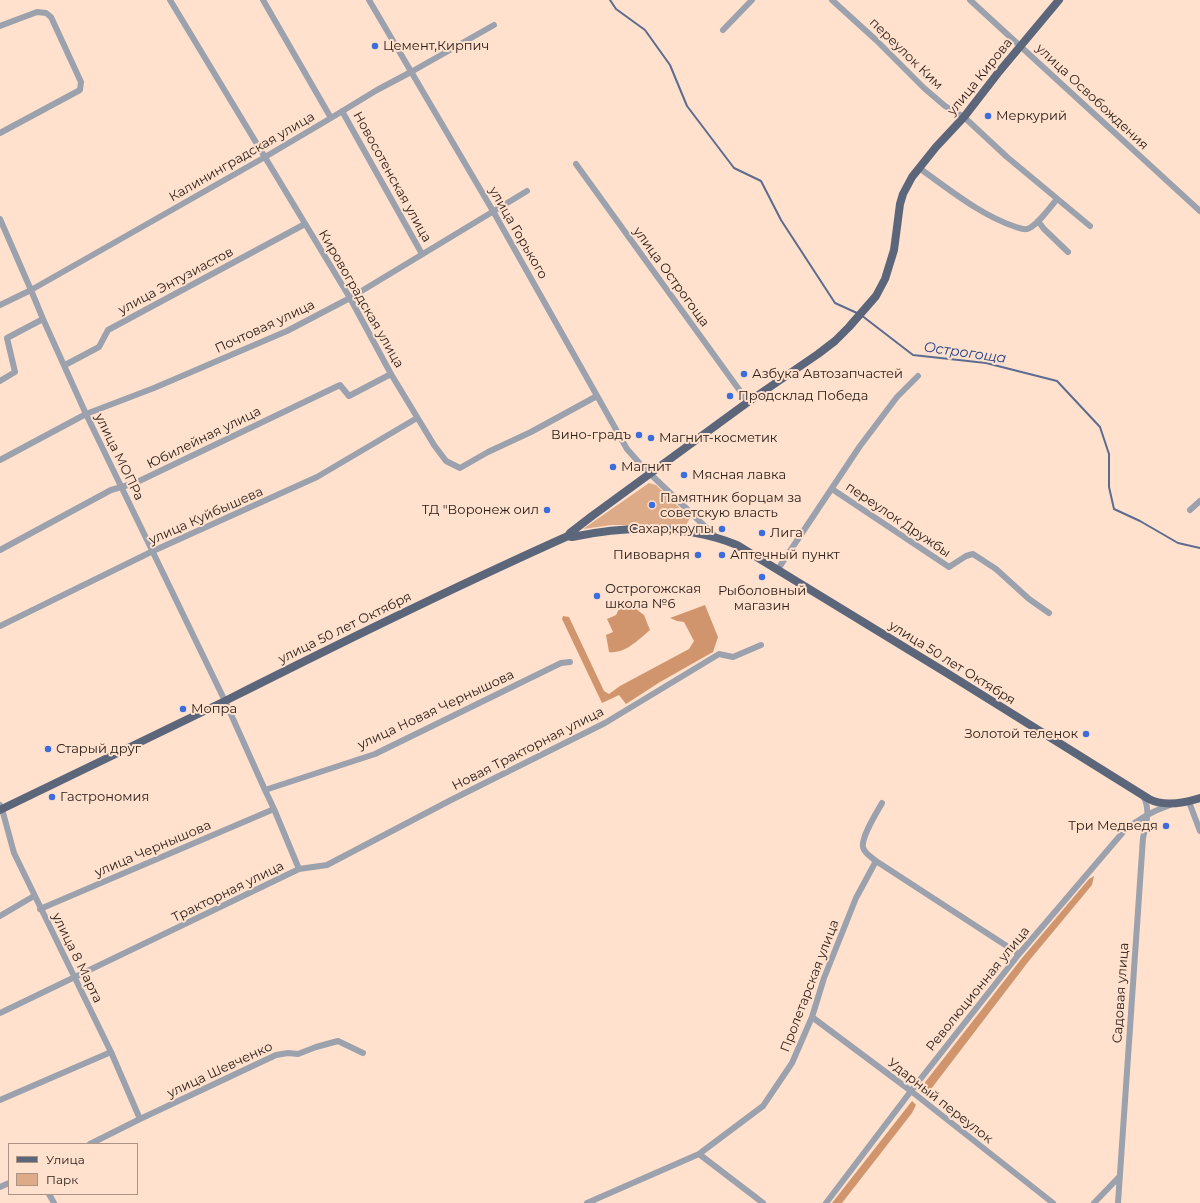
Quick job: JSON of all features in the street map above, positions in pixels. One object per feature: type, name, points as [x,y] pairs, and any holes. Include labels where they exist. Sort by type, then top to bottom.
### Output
[{"type":"main road","name":"улица Кирова","points":[[568,536],[592,516],[650,473],[748,402],[818,354],[835,341],[849,327],[869,304],[881,287],[889,269],[894,250],[900,204],[907,185],[936,147],[964,117],[1059,0]]},
{"type":"main road","name":"улица 50 лет Октября","points":[[1,808],[225,701],[377,625],[568,536],[572,537],[599,531],[654,529],[703,534],[737,545],[1155,802],[1189,802],[1200,798]]},
{"type":"street","name":"Кировоградская улица","points":[[170,0],[350,298],[391,374],[417,418],[446,461],[460,468],[597,396]]},
{"type":"street","name":"Новосотенская улица","points":[[263,0],[331,118]]},
{"type":"street","name":"улица Горького","points":[[368,0],[493,211],[627,449],[650,473]]},
{"type":"street","points":[[723,30],[752,0]]},
{"type":"street","name":"переулок Ким","points":[[832,0],[940,102],[964,117],[1007,157],[1090,226]]},
{"type":"street","name":"улица Освобождения","points":[[970,0],[1199,209]]},
{"type":"street","points":[[0,26],[37,12],[46,13],[51,17],[81,82],[80,90],[0,133]]},
{"type":"street","name":"Калининградская улица","points":[[0,305],[31,290],[265,157],[377,90],[412,72],[494,25]]},
{"type":"street","name":"Новосотенская улица","points":[[342,111],[422,254]]},
{"type":"street","name":"улица Острогоща","points":[[576,164],[748,402]]},
{"type":"street","points":[[919,168],[972,205],[1002,222],[1023,229],[1028,229],[1038,221],[1057,198]]},
{"type":"street","name":"Почтовая улица","points":[[0,460],[86,414],[154,388],[287,331],[350,298],[528,191]]},
{"type":"street","name":"улица МОПРа","points":[[0,219],[86,414],[225,701]]},
{"type":"street","points":[[1038,221],[1044,229],[1068,252]]},
{"type":"street","name":"улица Энтузиастов","points":[[65,365],[99,347],[108,330],[305,224]]},
{"type":"street","points":[[0,381],[15,372],[7,338],[43,319]]},
{"type":"street","name":"Юбилейная улица","points":[[0,550],[111,490],[142,480],[340,385],[349,396],[391,374]]},
{"type":"street","name":"переулок Дружбы","points":[[778,569],[860,446],[897,397],[918,376]]},
{"type":"street","name":"улица Куйбышева","points":[[0,626],[153,552],[317,477],[417,418]]},
{"type":"street","name":"улица 50 лет Октября","points":[[650,473],[716,537]]},
{"type":"street","name":"переулок Дружбы","points":[[832,489],[949,567],[966,556],[973,554],[996,569],[1049,614]]},
{"type":"street","points":[[1190,510],[1200,501]]},
{"type":"street","name":"Новая Тракторная улица","points":[[299,869],[327,866],[451,800],[605,723],[719,654],[732,657],[761,645]]},
{"type":"street","name":"улица Новая Чернышова","points":[[265,790],[375,754],[561,663],[570,662]]},
{"type":"street","name":"Тракторная улица","points":[[0,1013],[299,869],[274,809],[225,701]]},
{"type":"street","points":[[1143,796],[1146,801],[1148,814]]},
{"type":"street","points":[[1148,814],[1155,802]]},
{"type":"street","points":[[1189,802],[1200,831]]},
{"type":"street","points":[[882,803],[865,836],[862,845],[865,851],[876,861],[1019,954]]},
{"type":"street","points":[[1148,814],[1176,803]]},
{"type":"street","name":"улица 8 Марта","points":[[1,808],[14,853],[111,1052],[140,1119]]},
{"type":"street","name":"улица Чернышова","points":[[40,909],[274,809]]},
{"type":"street","name":"Революционная улица","points":[[826,1203],[911,1091],[1019,954],[1124,831],[1148,814]]},
{"type":"street","name":"Садовая улица","points":[[1118,1203],[1143,838],[1148,814]]},
{"type":"street","name":"Пролетарская улица","points":[[587,1203],[699,1154],[763,1106],[792,1063],[812,1017],[824,978],[856,898],[876,861]]},
{"type":"street","points":[[0,916],[34,896]]},
{"type":"street","name":"Ударный переулок","points":[[812,1017],[911,1091],[1053,1203]]},
{"type":"street","name":"улица Шевченко","points":[[92,1143],[276,1055],[288,1053],[298,1054],[338,1041],[363,1053]]},
{"type":"street","points":[[0,1100],[111,1052]]},
{"type":"street","points":[[699,1154],[762,1203]]},
{"type":"street","points":[[1094,1203],[1119,1176]]},
{"type":"green space","points":[[649,483],[656,485],[690,518],[686,525],[612,525],[583,529]]},
{"type":"shaded area","points":[[628,603],[644,615],[650,630],[626,649],[609,652],[606,635],[613,632],[607,619],[616,615],[619,609]]},
{"type":"shaded area","points":[[705,605],[718,637],[713,652],[660,682],[626,704],[619,695],[602,703],[562,619],[563,616],[569,617],[604,691],[609,694],[620,686],[689,649],[694,641],[684,622],[670,618]]},
{"type":"shaded area","points":[[1094,876],[1092,885],[1028,962],[928,1093],[923,1094],[919,1090],[1022,958],[1089,879]]},
{"type":"shaded area","points":[[912,1101],[916,1105],[912,1113],[842,1203],[832,1203]]},
{"type":"waterway","name":"Острогоща","points":[[610,0],[616,9],[645,30],[670,65],[687,106],[734,168],[761,181],[781,220],[835,303],[857,313]]},
{"type":"waterway","name":"Острогоща","points":[[861,315],[913,355],[986,363],[1057,381],[1100,427],[1109,454],[1109,487],[1114,509],[1140,521],[1178,543],[1200,548]]},
{"type":"place","name":"Цемент,Кирпич","points":[[375,46]]},
{"type":"place","name":"Меркурий","points":[[988,116]]},
{"type":"place","name":"Азбука Автозапчастей","points":[[744,374]]},
{"type":"place","name":"Продсклад Победа","points":[[730,396]]},
{"type":"place","name":"Вино-градъ","points":[[639,435]]},
{"type":"place","name":"Магнит-косметик","points":[[651,438]]},
{"type":"place","name":"Магнит","points":[[613,467]]},
{"type":"place","name":"Мясная лавка","points":[[684,475]]},
{"type":"place","name":"Памятник борцам за советскую власть","points":[[652,505]]},
{"type":"place","name":"ТД \"Воронеж оил","points":[[547,510]]},
{"type":"place","name":"Сахар,крупы","points":[[722,529]]},
{"type":"place","name":"Лига","points":[[762,533]]},
{"type":"place","name":"Пивоварня","points":[[698,555]]},
{"type":"place","name":"Аптечный пункт","points":[[722,555]]},
{"type":"place","name":"Рыболовный магазин","points":[[762,577]]},
{"type":"place","name":"Острогожская школа №6","points":[[597,596]]},
{"type":"place","name":"Мопра","points":[[183,709]]},
{"type":"place","name":"Золотой теленок","points":[[1086,734]]},
{"type":"place","name":"Старый друг","points":[[48,749]]},
{"type":"place","name":"Гастрономия","points":[[52,797]]},
{"type":"place","name":"Три Медведя","points":[[1166,826]]}]
